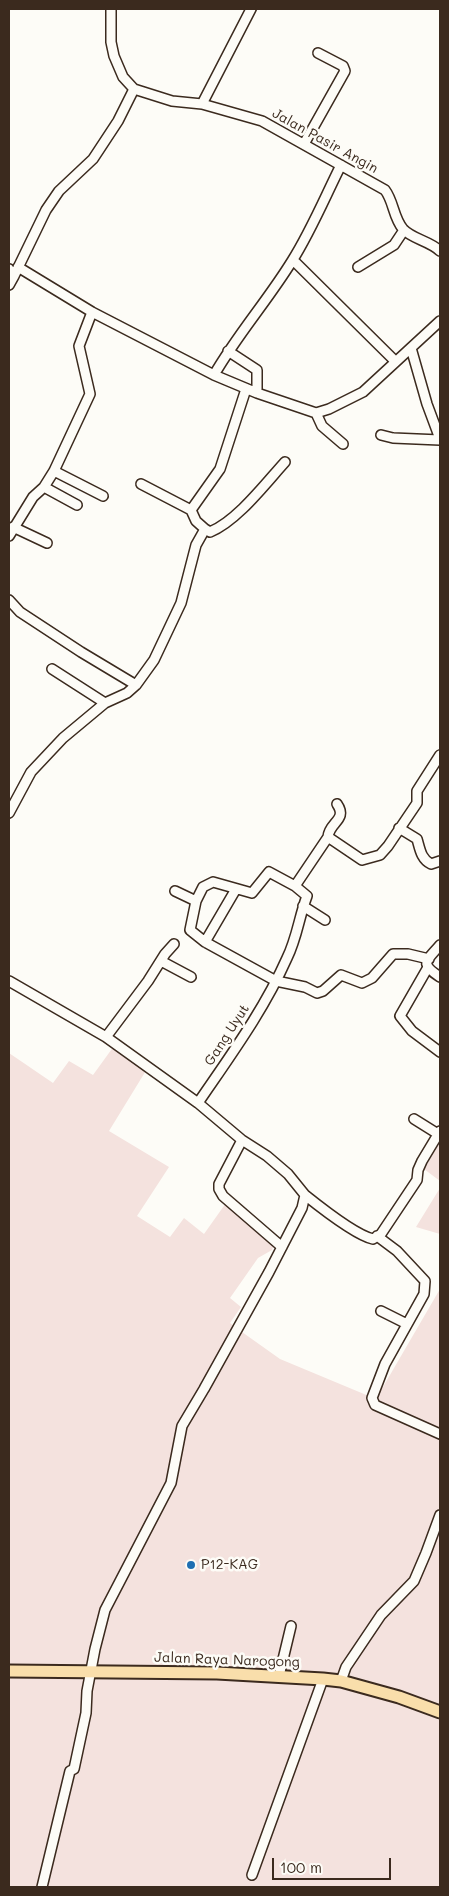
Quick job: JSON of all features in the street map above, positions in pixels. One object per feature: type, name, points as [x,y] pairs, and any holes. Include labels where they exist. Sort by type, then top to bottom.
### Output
[{"type":"main road","name":"Jalan Raya Narogong","points":[[9,1671],[278,1676],[323,1679],[399,1697],[440,1712]]},
{"type":"street","points":[[9,285],[12,272],[46,210],[59,190],[93,159],[118,121],[134,89],[123,77],[114,56],[111,42],[111,9]]},
{"type":"street","points":[[202,104],[251,9]]},
{"type":"street","points":[[304,144],[345,72],[343,66],[318,53]]},
{"type":"street","name":"Jalan Pasir Angin","points":[[134,89],[172,101],[202,104],[262,121],[385,190],[391,198],[396,219],[404,230]]},
{"type":"street","points":[[214,375],[228,351],[246,329],[293,260],[341,165]]},
{"type":"street","points":[[358,267],[394,245],[404,230],[440,251]]},
{"type":"street","points":[[293,260],[395,361]]},
{"type":"street","points":[[12,272],[214,375],[246,389],[316,413],[329,409],[363,392],[440,321]]},
{"type":"street","points":[[9,536],[33,497],[44,488],[54,471],[90,394],[79,346],[92,312]]},
{"type":"street","points":[[381,435],[393,438],[440,439],[427,404],[411,348]]},
{"type":"street","points":[[228,351],[257,370],[257,393]]},
{"type":"street","points":[[191,510],[220,469],[246,389]]},
{"type":"street","points":[[316,413],[322,426],[343,444]]},
{"type":"street","points":[[141,484],[191,510],[196,521],[210,532],[219,528],[251,500],[285,462]]},
{"type":"street","points":[[54,471],[102,496]]},
{"type":"street","points":[[44,488],[77,505]]},
{"type":"street","points":[[13,527],[47,543]]},
{"type":"street","points":[[9,813],[31,772],[63,738],[105,703],[127,693],[136,685],[154,660],[181,603],[196,545],[204,529]]},
{"type":"street","points":[[9,600],[20,612],[136,685]]},
{"type":"street","points":[[52,669],[105,703]]},
{"type":"street","points":[[328,837],[362,860],[368,860],[383,853],[417,803],[417,791],[440,755]]},
{"type":"street","points":[[295,886],[341,814],[342,811],[338,804]]},
{"type":"street","points":[[399,828],[417,839],[423,858],[427,862],[431,864],[440,861]]},
{"type":"street","points":[[325,920],[303,906],[307,896],[295,886],[269,872],[252,892],[213,882],[204,887],[196,901],[190,930],[205,942],[276,980],[305,987],[317,993],[323,991],[341,975],[362,983],[372,978],[394,954],[408,954],[429,958]]},
{"type":"street","points":[[205,942],[236,889]]},
{"type":"street","points":[[175,891],[196,901]]},
{"type":"street","name":"Gang Uyut","points":[[198,1103],[253,1022],[288,958],[298,932],[303,906]]},
{"type":"street","points":[[106,1037],[174,944]]},
{"type":"street","points":[[440,945],[429,958],[426,965],[427,969],[400,1016],[412,1031],[440,1052]]},
{"type":"street","points":[[161,961],[192,976]]},
{"type":"street","points":[[427,969],[440,978]]},
{"type":"street","points":[[9,981],[106,1037],[198,1103],[242,1140],[267,1156],[288,1174],[305,1195],[367,1238],[373,1239],[384,1230],[417,1180],[418,1170],[422,1161],[439,1132],[414,1120]]},
{"type":"street","points":[[242,1140],[219,1184],[219,1189],[223,1196],[282,1247]]},
{"type":"street","points":[[42,1887],[70,1771],[74,1769],[86,1713],[95,1649],[105,1610],[171,1483],[182,1426],[282,1247],[302,1208],[305,1195]]},
{"type":"street","points":[[377,1236],[397,1251],[425,1281],[424,1294],[385,1364],[372,1398],[375,1405],[440,1434]]},
{"type":"street","points":[[381,1311],[407,1324]]},
{"type":"street","points":[[341,1682],[346,1667],[381,1615],[414,1581],[440,1515]]},
{"type":"street","points":[[278,1676],[291,1626]]},
{"type":"street","points":[[252,1875],[323,1679]]},
{"type":"shaded area","points":[[114,1046],[147,1069],[109,1131],[169,1167],[137,1216],[170,1237],[184,1218],[204,1234],[226,1203],[275,1242],[272,1250],[258,1258],[230,1298],[241,1307],[230,1323],[242,1332],[280,1359],[376,1399],[440,1289],[440,1887],[9,1887],[9,1053],[53,1083],[69,1061],[93,1075]]},
{"type":"shaded area","points":[[440,1142],[440,1181],[424,1169]]},
{"type":"shaded area","points":[[440,1188],[440,1234],[416,1227]]},
{"type":"place","name":"P12-KAG","points":[[191,1565]]}]
